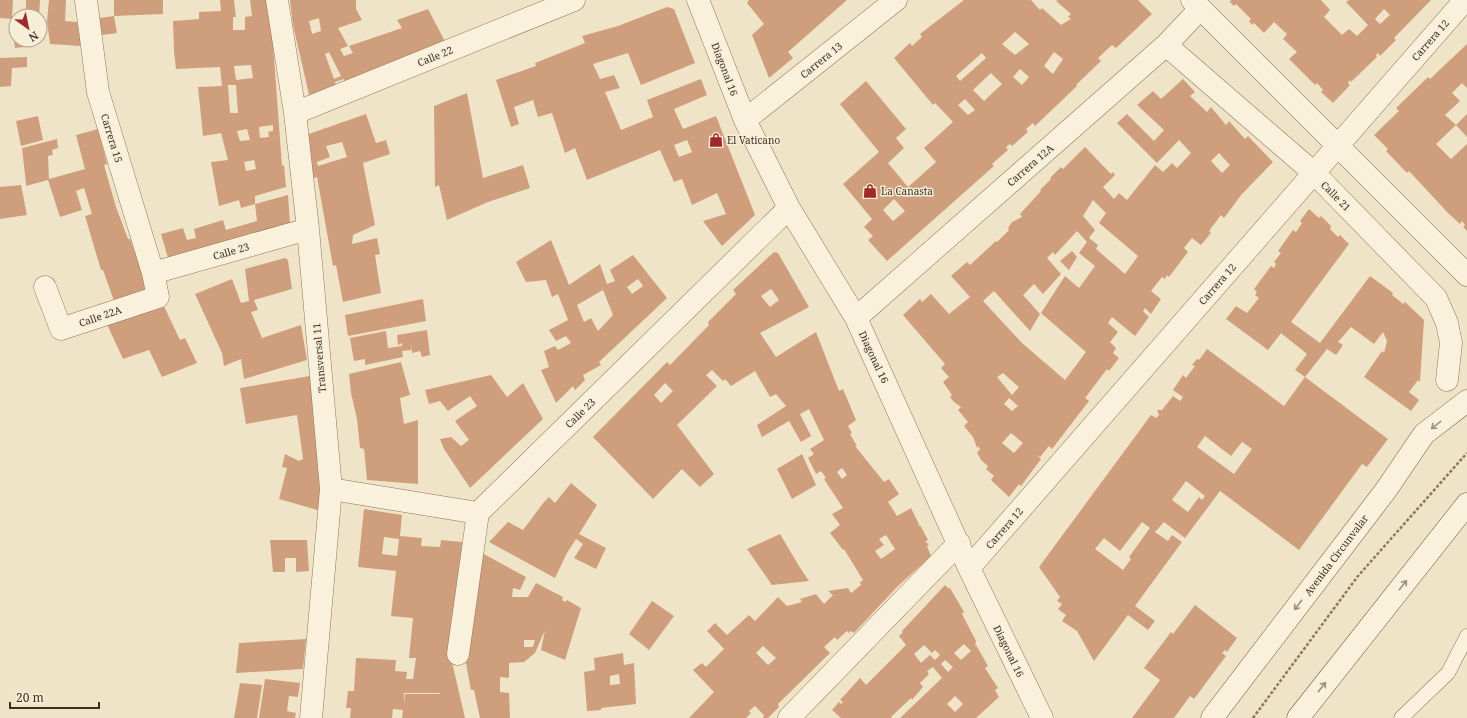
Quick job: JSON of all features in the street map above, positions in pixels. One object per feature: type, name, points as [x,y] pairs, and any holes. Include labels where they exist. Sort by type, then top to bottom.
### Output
[{"type":"street","name":"Carrera 15","points":[[86,0],[98,92],[153,273]]},
{"type":"street","name":"Transversal 11","points":[[277,0],[295,113],[308,229],[331,489],[311,718]]},
{"type":"street","name":"Calle 22","points":[[295,113],[574,0]]},
{"type":"street","name":"Diagonal 16","points":[[698,0],[745,120],[789,208],[856,318],[969,568],[1042,718]]},
{"type":"street","name":"Carrera 13","points":[[745,120],[896,0]]},
{"type":"street","name":"Carrera 12","points":[[969,568],[1465,1]]},
{"type":"street","points":[[1196,4],[1467,275]]},
{"type":"street","name":"Carrera 12A","points":[[856,318],[1166,45],[1196,4]]},
{"type":"street","name":"Calle 21","points":[[1166,45],[1314,173],[1436,298],[1447,323],[1451,343],[1447,380]]},
{"type":"street","name":"Calle 23","points":[[478,513],[789,208]]},
{"type":"street","name":"Calle 23","points":[[153,273],[308,229]]},
{"type":"street","name":"Calle 22A","points":[[45,287],[61,330],[158,297],[153,273]]},
{"type":"street","name":"Avenida Circunvalar","points":[[1212,718],[1386,490],[1424,434],[1467,401]]},
{"type":"street","points":[[331,489],[478,513],[458,654]]},
{"type":"street","points":[[1298,718],[1467,504]]},
{"type":"street","points":[[789,718],[959,543]]},
{"type":"lane","points":[[1401,718],[1448,673],[1467,636]]},
{"type":"path","points":[[1252,718],[1358,576],[1467,452]]},
{"type":"building","points":[[0,0],[13,0],[13,8],[8,8],[8,19],[0,18]]},
{"type":"building","points":[[26,0],[40,0],[40,8],[26,8]]},
{"type":"building","points":[[49,0],[66,0],[65,21],[77,22],[81,46],[50,44],[48,10]]},
{"type":"building","points":[[114,0],[163,0],[163,14],[114,16]]},
{"type":"building","points":[[220,0],[234,0],[236,17],[233,17],[233,30],[245,30],[245,17],[252,16],[250,0],[269,0],[282,166],[284,165],[286,187],[255,196],[255,204],[241,208],[239,200],[219,206],[211,162],[228,160],[221,133],[203,136],[198,87],[222,86],[220,67],[176,69],[174,52],[173,21],[199,19],[199,12],[221,11]],"holes":[[[251,65],[253,78],[236,80],[234,66]],[[228,85],[236,85],[238,113],[230,113]],[[273,125],[273,131],[268,132],[269,137],[260,138],[259,127]],[[247,129],[250,140],[240,141],[237,131]],[[254,160],[256,169],[246,171],[244,162]]]},
{"type":"building","points":[[290,0],[356,0],[356,9],[362,20],[338,28],[348,46],[340,49],[344,56],[353,53],[349,46],[402,28],[397,20],[428,9],[448,47],[345,82],[344,79],[335,82],[336,87],[310,99],[293,25]],"holes":[[[319,18],[321,31],[312,34],[309,21]],[[329,52],[341,76],[334,79],[325,54]]]},
{"type":"building","points":[[749,0],[847,0],[788,52],[793,58],[769,78],[752,35],[764,24],[747,3]]},
{"type":"building","points":[[964,0],[1031,0],[1040,10],[1042,8],[1061,25],[1071,19],[1068,17],[1071,14],[1056,1],[1058,0],[1138,0],[1152,14],[1116,48],[1112,45],[1098,58],[1101,61],[1076,85],[1077,86],[1035,126],[1033,123],[1026,129],[1028,132],[1012,146],[1010,144],[1006,147],[1008,150],[992,164],[994,166],[887,261],[868,240],[873,236],[864,227],[872,219],[843,184],[879,152],[840,104],[866,81],[906,129],[896,138],[904,148],[888,163],[908,187],[936,162],[924,148],[953,122],[935,103],[933,105],[894,58],[910,43],[912,46],[922,37],[920,34]],"holes":[[[1015,32],[1029,44],[1015,55],[1002,44]],[[1054,52],[1063,59],[1053,74],[1044,66]],[[982,53],[986,58],[960,81],[956,76]],[[1020,69],[1029,77],[1022,85],[1013,77]],[[991,73],[1002,84],[984,101],[973,90]],[[965,99],[975,110],[968,115],[958,105]],[[894,199],[905,211],[893,221],[883,210]]]},
{"type":"building","points":[[1231,0],[1321,0],[1330,10],[1324,17],[1342,35],[1349,29],[1357,36],[1368,25],[1346,2],[1349,0],[1431,0],[1394,38],[1396,40],[1380,56],[1378,53],[1376,55],[1377,57],[1351,82],[1350,80],[1348,83],[1350,85],[1333,103],[1321,92],[1323,90],[1317,83],[1315,85],[1289,59],[1297,52],[1283,39],[1287,34],[1274,22],[1264,33],[1254,23],[1252,25],[1249,21],[1251,19],[1236,4],[1234,6],[1230,2]],"holes":[[[1384,9],[1390,15],[1380,24],[1375,19]]]},
{"type":"building","points":[[667,7],[674,9],[695,63],[641,85],[628,53],[593,64],[600,79],[614,75],[620,88],[605,92],[621,130],[653,117],[647,100],[701,79],[707,95],[674,109],[683,129],[716,116],[755,215],[722,246],[703,221],[726,214],[717,193],[692,205],[682,179],[674,182],[660,150],[587,180],[575,148],[565,153],[552,113],[538,117],[533,100],[514,107],[519,124],[511,127],[496,80],[536,66],[535,63],[585,43],[582,36],[618,26]],"holes":[[[687,140],[692,152],[679,157],[674,145]]]},
{"type":"building","points":[[114,16],[117,33],[102,35],[99,18]]},
{"type":"building","points":[[1467,44],[1467,88],[1462,83],[1452,93],[1460,101],[1445,115],[1456,125],[1436,144],[1451,159],[1467,144],[1467,231],[1463,227],[1465,225],[1462,221],[1460,224],[1409,171],[1407,173],[1386,151],[1388,149],[1374,135],[1399,111],[1396,108],[1428,77],[1430,79]]},
{"type":"building","points":[[27,57],[27,67],[12,68],[11,86],[0,87],[0,58]]},
{"type":"building","points":[[1183,79],[1195,92],[1190,96],[1207,112],[1211,107],[1226,125],[1229,121],[1245,139],[1248,136],[1273,162],[1242,194],[1224,218],[1221,215],[1209,231],[1211,233],[1201,245],[1192,238],[1184,248],[1188,252],[1169,277],[1167,275],[1165,279],[1162,277],[1151,291],[1161,299],[1151,314],[1145,308],[1143,311],[1149,317],[1135,336],[1112,317],[1108,323],[1118,332],[1110,342],[1116,348],[1113,353],[1119,358],[1109,371],[1107,369],[1085,398],[1089,401],[1052,449],[1049,446],[1040,457],[1036,455],[1041,459],[1021,486],[1019,484],[1009,497],[991,480],[994,476],[986,469],[988,466],[982,461],[977,453],[980,449],[978,446],[977,448],[973,437],[964,426],[968,422],[958,410],[961,407],[950,397],[952,395],[943,382],[949,377],[941,368],[945,364],[903,315],[920,299],[922,302],[931,294],[949,314],[970,297],[951,276],[967,262],[970,265],[996,241],[997,242],[1009,230],[1008,228],[1012,222],[1022,217],[1020,214],[1051,179],[1050,178],[1061,167],[1063,169],[1085,147],[1111,174],[1113,172],[1115,175],[1103,187],[1114,199],[1119,193],[1127,200],[1155,165],[1163,172],[1172,163],[1177,168],[1191,153],[1179,140],[1157,163],[1117,123],[1127,114],[1154,141],[1164,130],[1137,105],[1153,91],[1161,99]],"holes":[[[1219,153],[1230,165],[1222,173],[1211,161]],[[1093,200],[1106,213],[1099,223],[1138,256],[1125,274],[1096,249],[1098,245],[1089,238],[1095,230],[1083,216]],[[1077,231],[1087,242],[1079,253],[1095,266],[1079,288],[1065,276],[1041,313],[1086,352],[1065,380],[1022,343],[983,301],[994,291],[1030,331],[1040,314],[1023,295],[1034,284],[1043,294],[1061,274],[1047,258],[1053,252],[1055,255]],[[1003,373],[1019,387],[1012,395],[997,377]],[[1009,398],[1018,406],[1012,411],[1004,404]],[[1011,433],[1023,443],[1014,453],[1002,443]]]},
{"type":"building","points":[[467,93],[483,178],[523,165],[530,188],[488,202],[447,220],[439,185],[435,187],[434,106]]},
{"type":"building","points":[[366,114],[376,143],[386,140],[390,154],[363,163],[375,225],[353,235],[352,244],[377,238],[380,254],[375,255],[381,293],[343,302],[336,265],[333,266],[317,177],[311,179],[306,135]],"holes":[[[342,142],[347,157],[318,166],[317,162],[330,157],[326,146]]]},
{"type":"building","points":[[1467,114],[1467,137],[1456,125]]},
{"type":"building","points":[[38,116],[43,140],[21,146],[16,121]]},
{"type":"building","points":[[98,129],[107,164],[104,165],[116,207],[128,239],[130,239],[137,257],[152,300],[118,312],[103,270],[101,270],[85,216],[92,214],[84,188],[76,191],[82,210],[60,217],[48,180],[26,186],[22,148],[57,139],[58,148],[52,150],[53,155],[48,156],[49,179],[85,169],[76,135]]},
{"type":"building","points":[[21,185],[27,215],[0,219],[0,187]]},
{"type":"building","points":[[288,195],[290,224],[168,258],[161,234],[183,228],[187,240],[196,238],[194,229],[223,220],[226,230],[257,221],[255,204]]},
{"type":"building","points":[[1309,209],[1319,218],[1321,216],[1331,226],[1330,229],[1338,237],[1340,235],[1349,244],[1291,322],[1320,343],[1370,276],[1393,293],[1392,295],[1403,304],[1405,302],[1424,320],[1420,382],[1418,380],[1409,392],[1419,400],[1411,411],[1364,377],[1382,351],[1384,353],[1387,341],[1383,332],[1374,344],[1351,327],[1338,342],[1343,345],[1336,355],[1327,349],[1305,377],[1295,370],[1307,354],[1281,333],[1268,350],[1226,319],[1236,306],[1247,313],[1259,298],[1255,295],[1257,292],[1254,289],[1271,266],[1274,268],[1276,264],[1274,262],[1281,253],[1278,251],[1293,230],[1296,232],[1302,223],[1300,221]]},
{"type":"building","points":[[551,240],[569,285],[600,264],[607,284],[615,281],[610,270],[633,255],[667,298],[599,362],[601,365],[583,375],[585,380],[575,390],[573,386],[556,403],[541,370],[549,367],[544,351],[555,346],[558,350],[571,343],[566,336],[556,341],[549,330],[568,320],[558,294],[552,297],[546,280],[526,282],[516,262]],"holes":[[[638,279],[643,286],[632,294],[627,287]],[[603,290],[613,315],[598,331],[591,318],[584,322],[577,305]]]},
{"type":"building","points":[[1072,251],[1077,257],[1069,270],[1060,261]]},
{"type":"building","points":[[774,252],[778,253],[809,307],[760,333],[776,357],[816,332],[839,391],[843,389],[856,420],[848,426],[852,433],[850,434],[857,446],[855,446],[884,482],[889,479],[899,494],[888,502],[897,516],[911,508],[919,524],[917,526],[920,525],[928,540],[925,542],[929,544],[927,546],[931,556],[897,587],[854,633],[851,631],[849,633],[847,631],[837,640],[835,637],[824,647],[830,653],[778,704],[779,707],[768,718],[763,718],[764,715],[755,706],[749,711],[751,713],[746,718],[689,718],[714,692],[693,670],[702,663],[706,667],[724,649],[707,631],[715,623],[727,635],[749,615],[755,621],[778,597],[787,606],[802,602],[800,599],[816,594],[824,604],[833,595],[828,591],[848,588],[851,593],[861,585],[860,582],[863,580],[844,549],[843,550],[830,533],[840,525],[832,514],[843,508],[824,479],[826,478],[821,471],[816,474],[808,458],[814,454],[810,449],[824,440],[809,409],[800,414],[811,436],[801,442],[789,421],[762,437],[757,425],[786,406],[776,394],[770,397],[755,371],[731,386],[725,379],[723,381],[712,370],[706,375],[717,386],[677,425],[714,474],[700,487],[682,469],[653,499],[593,437],[667,362],[670,365],[709,325],[708,322],[736,294],[733,290]],"holes":[[[771,289],[779,300],[770,307],[761,296]],[[665,383],[673,391],[661,403],[654,395]],[[842,468],[847,475],[842,479],[837,472]],[[886,535],[895,549],[881,559],[875,551],[884,545],[879,539]],[[763,646],[776,658],[768,665],[756,653]]]},
{"type":"building","points":[[285,258],[288,260],[292,289],[254,300],[258,310],[251,312],[262,338],[301,325],[307,360],[244,379],[241,359],[224,366],[222,353],[195,294],[232,279],[241,303],[249,301],[245,269]]},
{"type":"building","points":[[423,299],[426,321],[348,336],[345,315]]},
{"type":"building","points":[[162,302],[180,340],[185,338],[197,363],[162,377],[149,350],[123,359],[105,320]]},
{"type":"building","points":[[427,330],[430,355],[422,357],[420,351],[412,353],[411,344],[411,350],[402,351],[403,357],[365,365],[365,359],[354,361],[350,338],[386,331],[388,348],[402,346],[402,343],[398,345],[397,335]]},
{"type":"building","points":[[1207,349],[1284,406],[1305,377],[1388,439],[1367,467],[1362,464],[1299,550],[1220,491],[1185,538],[1164,522],[1155,532],[1168,541],[1172,535],[1182,542],[1135,606],[1155,621],[1148,630],[1128,615],[1094,661],[1077,631],[1062,621],[1066,615],[1058,609],[1062,604],[1057,601],[1060,597],[1039,567],[1151,415],[1156,418],[1159,415],[1157,410],[1162,410],[1173,396],[1180,401],[1183,397],[1173,390],[1183,375],[1186,378],[1195,366],[1192,365],[1197,359],[1199,360]],"holes":[[[1205,436],[1231,456],[1242,442],[1252,449],[1234,474],[1197,447]],[[1186,481],[1205,496],[1202,500],[1199,497],[1188,512],[1172,500]],[[1142,522],[1150,528],[1129,557],[1131,559],[1123,570],[1095,549],[1104,538],[1120,551]]]},
{"type":"building","points":[[401,362],[410,395],[400,398],[404,424],[418,420],[418,484],[367,480],[364,449],[360,448],[357,419],[351,393],[349,374]]},
{"type":"building","points":[[491,375],[507,397],[523,383],[543,419],[470,488],[444,449],[440,439],[451,437],[461,446],[469,440],[455,421],[477,406],[470,396],[448,411],[440,401],[429,404],[425,390]]},
{"type":"building","points":[[310,376],[315,412],[313,412],[316,435],[323,433],[321,511],[279,499],[287,468],[282,467],[285,454],[299,461],[303,459],[297,415],[246,424],[240,388]]},
{"type":"building","points":[[802,454],[816,485],[792,499],[777,469]]},
{"type":"building","points":[[571,483],[597,505],[579,534],[606,548],[596,569],[574,558],[583,544],[576,539],[567,553],[555,578],[489,542],[508,522],[523,530],[549,497],[555,503]]},
{"type":"building","points":[[364,509],[402,515],[400,536],[422,538],[421,546],[440,547],[441,540],[462,542],[452,662],[465,718],[402,718],[403,710],[393,709],[392,718],[350,718],[351,708],[346,708],[348,691],[354,691],[356,658],[396,660],[395,671],[407,672],[406,679],[413,679],[416,658],[409,658],[413,618],[391,616],[396,571],[358,567]],"holes":[[[384,537],[399,539],[397,556],[382,554]],[[404,693],[439,693],[440,694],[405,694],[404,704]]]},
{"type":"building","points":[[780,534],[809,581],[772,585],[747,549]]},
{"type":"building","points":[[270,540],[307,540],[309,571],[296,572],[296,558],[285,558],[285,572],[273,572]]},
{"type":"building","points":[[480,552],[526,577],[520,590],[513,588],[512,597],[528,597],[536,583],[563,597],[562,600],[565,602],[567,600],[581,608],[565,660],[541,650],[545,630],[535,653],[524,662],[509,663],[509,678],[500,677],[500,692],[509,693],[510,718],[480,718],[474,690],[471,690],[464,652]],"holes":[[[524,640],[535,640],[533,647],[524,647]]]},
{"type":"building","points":[[945,585],[950,588],[964,612],[962,614],[976,641],[975,647],[976,645],[988,666],[985,668],[998,688],[995,690],[999,697],[976,718],[900,718],[942,678],[933,667],[927,671],[929,674],[920,683],[923,687],[912,700],[911,698],[891,717],[892,718],[841,718],[832,710],[839,702],[841,704],[843,702],[840,700],[860,678],[866,685],[906,645],[899,636],[903,632],[902,631]],"holes":[[[964,644],[971,651],[961,660],[954,653]],[[924,645],[932,653],[935,650],[940,655],[935,660],[930,655],[921,663],[914,654]],[[945,660],[953,667],[948,672],[941,664]],[[955,696],[963,704],[955,712],[947,704]]]},
{"type":"building","points":[[652,601],[674,616],[649,650],[629,634]]},
{"type":"building","points":[[1195,605],[1237,638],[1227,652],[1225,650],[1222,653],[1226,656],[1194,699],[1190,696],[1174,718],[1132,718],[1160,680],[1144,668],[1171,632],[1173,634]]},
{"type":"building","points":[[306,639],[303,669],[236,673],[239,643]]},
{"type":"building","points":[[623,653],[624,665],[634,663],[636,704],[587,711],[584,672],[595,670],[594,658]],"holes":[[[619,674],[620,684],[610,685],[610,676]]]},
{"type":"building","points":[[265,679],[300,683],[298,697],[289,696],[287,711],[296,713],[295,718],[259,718]]},
{"type":"building","points":[[240,683],[262,685],[257,718],[234,718]]},
{"type":"place","name":"El Vaticano","points":[[716,140]]},
{"type":"place","name":"La Canasta","points":[[870,191]]}]
